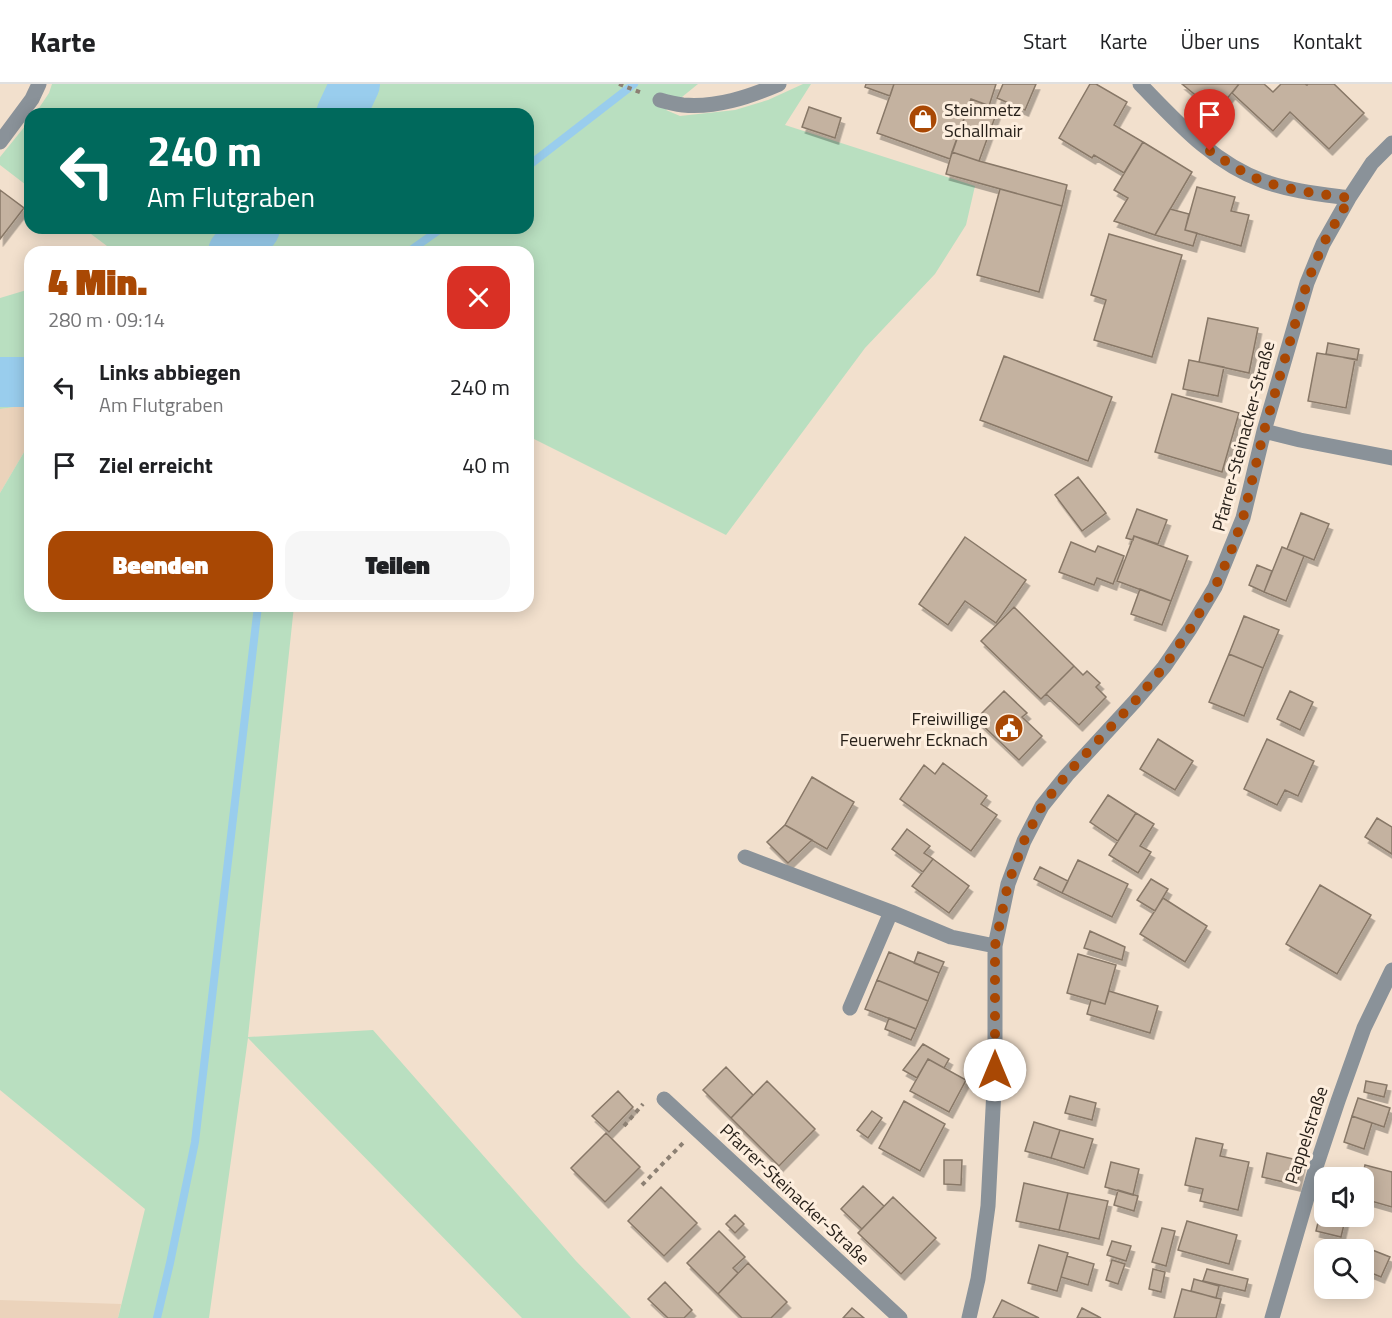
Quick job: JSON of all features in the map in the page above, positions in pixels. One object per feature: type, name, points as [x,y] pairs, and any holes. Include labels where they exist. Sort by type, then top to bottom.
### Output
[{"type":"street","points":[[25,108],[39,84]]},
{"type":"street","points":[[660,100],[683,105],[707,105],[734,100],[779,84]]},
{"type":"street","points":[[1140,84],[1183,129],[1210,151],[1235,167],[1261,180],[1295,190],[1350,198]]},
{"type":"street","points":[[0,142],[24,110]]},
{"type":"street","name":"Pfarrer-Steinacker-Straße","points":[[969,1318],[978,1279],[988,1206],[995,1070],[995,946],[1008,884],[1024,841],[1042,806],[1067,774],[1164,667],[1215,587],[1243,518],[1264,431],[1307,283],[1323,244],[1350,198],[1372,163],[1392,143]]},
{"type":"street","points":[[1264,431],[1392,458]]},
{"type":"street","points":[[745,857],[951,937],[995,946]]},
{"type":"street","points":[[850,1008],[891,912]]},
{"type":"street","name":"Pappelstraße","points":[[1272,1318],[1316,1167],[1338,1101],[1364,1028],[1392,971]]},
{"type":"street","name":"Pfarrer-Steinacker-Straße","points":[[664,1099],[900,1318]]},
{"type":"path","points":[[642,1185],[697,1129]]},
{"type":"shaded area","points":[[24,406],[24,452],[0,493],[0,409]]},
{"type":"shaded area","points":[[0,1300],[121,1304],[118,1318],[0,1318]]},
{"type":"green space","points":[[52,84],[698,84],[666,110],[680,116],[735,110],[768,100],[803,84],[811,84],[785,125],[975,186],[966,225],[935,274],[865,348],[726,535],[534,439],[534,246],[107,246],[91,234],[534,234],[534,108],[39,108]]},
{"type":"green space","points":[[24,127],[24,183],[0,165],[0,157]]},
{"type":"green space","points":[[24,291],[24,406],[0,409],[0,298]]},
{"type":"green space","points":[[24,452],[24,612],[293,612],[248,1037],[373,1030],[576,1261],[631,1318],[522,1318],[248,1038],[209,1318],[118,1318],[145,1209],[0,1090],[0,493]]},
{"type":"building","points":[[866,84],[894,84],[890,96],[865,87]]},
{"type":"building","name":"Steinmetz Schallmair","points":[[894,84],[996,84],[989,106],[971,99],[950,159],[877,133]]},
{"type":"building","points":[[1003,84],[1036,84],[1025,110],[997,98]]},
{"type":"building","points":[[1090,84],[1096,84],[1127,102],[1114,125],[1143,142],[1124,173],[1094,155],[1092,158],[1059,138]]},
{"type":"building","points":[[1182,84],[1239,84],[1216,112]]},
{"type":"building","points":[[1239,84],[1264,84],[1273,92],[1281,84],[1334,84],[1364,113],[1329,149],[1290,112],[1273,131],[1232,93]]},
{"type":"building","points":[[971,99],[998,109],[979,161],[952,152]]},
{"type":"building","points":[[809,107],[841,118],[835,138],[802,127]]},
{"type":"building","points":[[1143,142],[1192,172],[1155,235],[1114,221],[1128,198],[1114,190]]},
{"type":"building","points":[[952,152],[1067,185],[1062,206],[946,174]]},
{"type":"building","points":[[1197,187],[1235,197],[1231,211],[1249,215],[1241,246],[1185,230]]},
{"type":"building","points":[[1000,189],[1062,206],[1039,292],[977,275]]},
{"type":"building","points":[[0,190],[24,208],[0,239]]},
{"type":"building","points":[[1170,209],[1189,214],[1185,230],[1197,233],[1193,246],[1155,235]]},
{"type":"building","points":[[1109,234],[1182,255],[1152,357],[1094,340],[1106,300],[1091,295]]},
{"type":"building","points":[[1208,318],[1258,328],[1249,373],[1199,362]]},
{"type":"building","points":[[1328,343],[1359,349],[1357,360],[1326,354]]},
{"type":"building","points":[[1317,353],[1355,359],[1346,408],[1308,401]]},
{"type":"building","points":[[1004,356],[1112,397],[1088,461],[980,420]]},
{"type":"building","points":[[1189,360],[1224,367],[1218,396],[1183,389]]},
{"type":"building","points":[[1172,394],[1239,413],[1222,472],[1155,452]]},
{"type":"building","points":[[1078,477],[1106,513],[1082,531],[1055,495]]},
{"type":"building","points":[[1137,509],[1167,520],[1158,544],[1134,536],[1133,540],[1126,538]]},
{"type":"building","points":[[1301,513],[1329,524],[1314,560],[1287,549]]},
{"type":"building","points":[[1134,536],[1188,556],[1171,601],[1117,581]]},
{"type":"building","points":[[965,537],[1026,580],[996,623],[965,601],[948,625],[919,604]]},
{"type":"building","points":[[1071,542],[1095,552],[1098,546],[1124,556],[1113,584],[1097,578],[1094,585],[1059,572]]},
{"type":"building","points":[[1282,547],[1304,556],[1286,601],[1264,592]]},
{"type":"building","points":[[1257,565],[1272,571],[1264,592],[1249,585]]},
{"type":"building","points":[[1140,589],[1171,601],[1162,625],[1131,614]]},
{"type":"building","points":[[1014,607],[1074,666],[1041,699],[981,641]]},
{"type":"building","points":[[1244,616],[1279,630],[1263,668],[1229,654]]},
{"type":"building","points":[[1229,654],[1263,668],[1244,716],[1209,702]]},
{"type":"building","points":[[1074,666],[1083,675],[1087,671],[1100,683],[1096,687],[1106,697],[1079,725],[1046,694]]},
{"type":"building","name":"Freiwillige Feuerwehr Ecknach","points":[[1004,691],[1027,713],[1022,717],[1042,736],[1019,760],[976,719]]},
{"type":"building","points":[[1290,691],[1313,702],[1300,730],[1277,719]]},
{"type":"building","points":[[1158,739],[1193,761],[1175,790],[1140,769]]},
{"type":"building","points":[[1267,739],[1314,761],[1298,796],[1285,790],[1277,805],[1244,789]]},
{"type":"building","points":[[943,763],[987,796],[981,804],[997,815],[971,851],[900,799],[924,765],[935,774]]},
{"type":"building","points":[[812,777],[854,802],[827,849],[785,825]]},
{"type":"building","points":[[1108,795],[1136,813],[1118,841],[1090,822]]},
{"type":"building","points":[[1136,813],[1154,824],[1140,846],[1151,852],[1138,873],[1109,855]]},
{"type":"building","points":[[1377,818],[1392,827],[1392,854],[1365,837]]},
{"type":"building","points":[[785,825],[812,840],[788,863],[767,842]]},
{"type":"building","points":[[907,829],[930,846],[924,853],[933,859],[923,872],[892,849]]},
{"type":"building","points":[[933,859],[969,886],[949,913],[912,886]]},
{"type":"building","points":[[1078,860],[1128,884],[1112,917],[1062,893]]},
{"type":"building","points":[[1040,867],[1068,881],[1062,893],[1034,879]]},
{"type":"building","points":[[1151,879],[1168,889],[1155,911],[1137,900]]},
{"type":"building","points":[[1320,885],[1371,915],[1337,974],[1286,944]]},
{"type":"building","points":[[1163,898],[1207,926],[1185,962],[1140,934]]},
{"type":"building","points":[[1090,931],[1125,947],[1122,960],[1084,948]]},
{"type":"building","points":[[889,952],[939,973],[928,1001],[877,980]]},
{"type":"building","points":[[918,952],[944,962],[939,973],[914,963]]},
{"type":"building","points":[[1078,954],[1116,965],[1105,1004],[1067,993]]},
{"type":"building","points":[[877,980],[928,1001],[916,1029],[865,1009]]},
{"type":"building","points":[[1109,991],[1158,1006],[1150,1033],[1087,1014],[1091,1000],[1105,1004]]},
{"type":"building","points":[[889,1018],[916,1029],[911,1040],[885,1029]]},
{"type":"building","points":[[923,1044],[949,1059],[944,1068],[928,1059],[917,1078],[903,1070]]},
{"type":"building","points":[[928,1059],[966,1080],[949,1112],[910,1091]]},
{"type":"building","points":[[726,1067],[753,1095],[731,1118],[703,1090]]},
{"type":"building","points":[[767,1081],[815,1129],[779,1166],[731,1118]]},
{"type":"building","points":[[1366,1081],[1387,1085],[1384,1097],[1364,1092]]},
{"type":"building","points":[[618,1091],[633,1107],[609,1132],[592,1116]]},
{"type":"building","points":[[1070,1096],[1096,1103],[1092,1120],[1065,1113]]},
{"type":"building","points":[[1358,1098],[1390,1108],[1384,1127],[1352,1116]]},
{"type":"building","points":[[904,1101],[945,1124],[920,1171],[879,1148]]},
{"type":"building","points":[[872,1111],[882,1118],[868,1138],[857,1130]]},
{"type":"building","points":[[1352,1116],[1372,1123],[1364,1149],[1344,1142]]},
{"type":"building","points":[[1034,1122],[1060,1130],[1051,1158],[1025,1151]]},
{"type":"building","points":[[1060,1130],[1093,1139],[1084,1168],[1051,1158]]},
{"type":"building","points":[[606,1133],[640,1167],[605,1202],[571,1168]]},
{"type":"building","points":[[1196,1138],[1223,1144],[1220,1156],[1249,1162],[1238,1210],[1200,1201],[1203,1189],[1185,1185]]},
{"type":"building","points":[[1267,1153],[1302,1161],[1297,1185],[1262,1177]]},
{"type":"building","points":[[944,1160],[962,1160],[961,1185],[944,1184]]},
{"type":"building","points":[[1111,1162],[1139,1169],[1133,1195],[1105,1187]]},
{"type":"building","points":[[1374,1167],[1392,1172],[1392,1207],[1374,1202]]},
{"type":"building","points":[[1024,1183],[1068,1193],[1059,1230],[1016,1221]]},
{"type":"building","points":[[863,1186],[884,1206],[862,1229],[841,1209]]},
{"type":"building","points":[[661,1187],[697,1223],[664,1256],[628,1221]]},
{"type":"building","points":[[1118,1190],[1138,1196],[1134,1211],[1114,1205]]},
{"type":"building","points":[[1068,1193],[1108,1201],[1099,1239],[1059,1230]]},
{"type":"building","points":[[893,1197],[936,1238],[901,1274],[858,1233]]},
{"type":"building","points":[[735,1215],[744,1224],[735,1233],[726,1224]]},
{"type":"building","points":[[1187,1221],[1237,1235],[1229,1264],[1178,1250]]},
{"type":"building","points":[[1317,1227],[1343,1227],[1341,1237],[1316,1231]]},
{"type":"building","points":[[1162,1228],[1175,1231],[1166,1266],[1152,1262]]},
{"type":"building","points":[[719,1231],[745,1257],[733,1268],[738,1273],[718,1294],[687,1263]]},
{"type":"building","points":[[1112,1241],[1131,1246],[1126,1261],[1107,1255]]},
{"type":"building","points":[[1039,1245],[1068,1253],[1057,1291],[1028,1283]]},
{"type":"building","points":[[1374,1251],[1390,1257],[1381,1277],[1374,1274]]},
{"type":"building","points":[[1067,1256],[1094,1264],[1088,1285],[1061,1277]]},
{"type":"building","points":[[1112,1260],[1125,1264],[1118,1284],[1106,1280]]},
{"type":"building","points":[[748,1263],[787,1302],[771,1318],[742,1318],[718,1294]]},
{"type":"building","points":[[1153,1269],[1165,1272],[1161,1292],[1149,1289]]},
{"type":"building","points":[[1207,1269],[1248,1279],[1245,1291],[1203,1281]]},
{"type":"building","points":[[1194,1279],[1219,1286],[1216,1298],[1191,1291]]},
{"type":"building","points":[[665,1282],[692,1310],[684,1318],[668,1318],[648,1299]]},
{"type":"building","points":[[1182,1289],[1221,1299],[1216,1318],[1174,1318]]},
{"type":"building","points":[[1002,1300],[1039,1318],[993,1318]]},
{"type":"building","points":[[852,1308],[864,1318],[843,1318]]},
{"type":"building","points":[[1082,1308],[1101,1318],[1077,1318]]},
{"type":"waterway","points":[[344,108],[355,84]]},
{"type":"waterway","points":[[534,161],[634,84]]},
{"type":"waterway","points":[[238,246],[250,234]]},
{"type":"waterway","points":[[416,246],[434,234]]},
{"type":"waterway","points":[[0,382],[24,382]]},
{"type":"waterway","points":[[157,1318],[195,1142],[257,612]]},
{"type":"place","name":"Steinmetz Schallmair","points":[[923,119]]},
{"type":"place","name":"Freiwillige Feuerwehr Ecknach","points":[[1009,728]]},
{"type":"route","points":[[995,1070],[995,946],[1008,884],[1024,841],[1042,806],[1067,774],[1164,667],[1215,587],[1243,518],[1264,431],[1307,283],[1323,244],[1350,198],[1295,190],[1261,180],[1210,151]]}]
